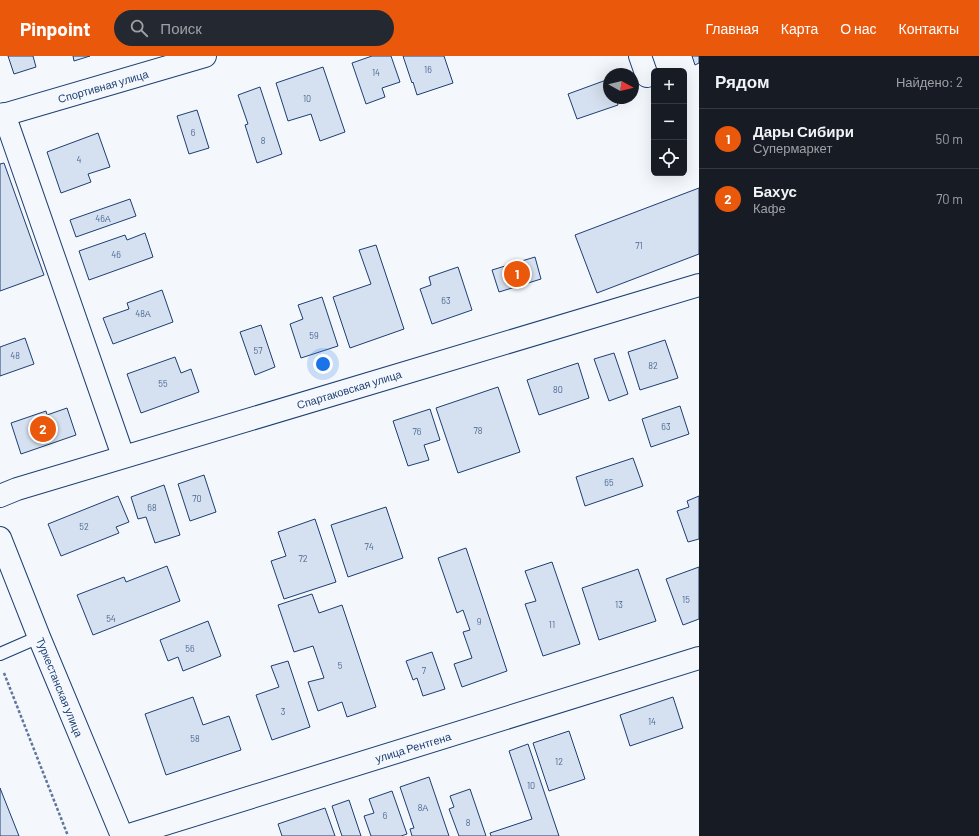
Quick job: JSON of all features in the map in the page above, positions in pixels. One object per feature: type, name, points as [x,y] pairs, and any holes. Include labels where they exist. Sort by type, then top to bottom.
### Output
[{"type":"street","name":"Спортивная улица","points":[[2,115],[205,56]]},
{"type":"street","points":[[2,115],[123,456]]},
{"type":"street","name":"Спартаковская улица","points":[[0,496],[17,489],[123,456],[699,285]]},
{"type":"street","name":"Туркестанская улица","points":[[0,538],[39,637],[122,836]]},
{"type":"street","name":"улица Рентгена","points":[[126,836],[699,658]]},
{"type":"lane","points":[[0,654],[39,637]]},
{"type":"path","points":[[3,671],[68,836]]},
{"type":"building","points":[[8,56],[33,56],[36,67],[14,74]]},
{"type":"building","points":[[73,56],[90,56],[74,61]]},
{"type":"building","points":[[372,56],[391,56],[400,82],[382,88],[385,97],[366,104],[352,63]]},
{"type":"building","points":[[403,56],[444,56],[453,83],[417,95]]},
{"type":"building","points":[[692,56],[699,56],[699,63],[695,65]]},
{"type":"building","points":[[323,67],[345,132],[320,141],[311,114],[288,121],[276,83]]},
{"type":"building","points":[[603,81],[603,104],[618,105],[577,119],[568,94]]},
{"type":"building","points":[[260,87],[282,154],[257,163],[245,125],[248,124],[238,95]]},
{"type":"building","points":[[197,110],[209,148],[189,154],[177,116]]},
{"type":"building","points":[[98,133],[110,167],[88,174],[91,182],[61,193],[47,152]]},
{"type":"building","points":[[4,163],[44,275],[0,291],[0,164]]},
{"type":"building","points":[[699,188],[699,254],[597,293],[575,235]]},
{"type":"building","points":[[130,199],[136,216],[76,237],[70,220]]},
{"type":"building","points":[[145,233],[153,257],[89,280],[79,251],[125,235],[127,240]]},
{"type":"building","points":[[376,245],[404,329],[350,348],[333,297],[371,284],[359,250]]},
{"type":"building","points":[[535,257],[541,279],[499,292],[492,270]]},
{"type":"building","points":[[458,267],[472,310],[432,324],[420,289],[431,285],[429,277]]},
{"type":"building","points":[[162,290],[173,322],[113,344],[103,318],[129,309],[127,303]]},
{"type":"building","points":[[322,297],[338,346],[301,358],[290,324],[303,319],[298,305]]},
{"type":"building","points":[[261,325],[275,367],[255,375],[240,332]]},
{"type":"building","points":[[25,338],[34,364],[0,376],[0,347]]},
{"type":"building","points":[[665,340],[678,378],[640,390],[628,352]]},
{"type":"building","points":[[614,353],[628,394],[609,401],[594,359]]},
{"type":"building","points":[[175,357],[181,373],[191,369],[199,392],[141,413],[127,374]]},
{"type":"building","points":[[578,363],[589,398],[539,415],[527,380]]},
{"type":"building","points":[[498,387],[520,452],[458,473],[436,408]]},
{"type":"building","points":[[680,406],[689,434],[651,447],[642,419]]},
{"type":"building","points":[[67,408],[76,435],[21,454],[11,423],[46,411],[47,415]]},
{"type":"building","points":[[430,409],[440,440],[424,445],[429,460],[408,466],[393,421]]},
{"type":"building","points":[[633,458],[643,486],[585,506],[576,477]]},
{"type":"building","points":[[204,475],[216,512],[190,521],[178,484]]},
{"type":"building","points":[[164,485],[180,535],[155,543],[146,517],[138,519],[131,497]]},
{"type":"building","points":[[118,496],[129,522],[116,527],[119,533],[61,556],[48,524]]},
{"type":"building","points":[[699,496],[699,539],[688,542],[677,511],[689,507],[687,501]]},
{"type":"building","points":[[386,507],[403,558],[348,577],[331,525]]},
{"type":"building","points":[[315,519],[336,582],[284,599],[271,561],[286,556],[278,532]]},
{"type":"building","points":[[466,548],[507,671],[462,687],[454,664],[472,658],[463,632],[470,630],[463,610],[457,613],[438,558]]},
{"type":"building","points":[[552,562],[580,644],[543,656],[525,604],[536,601],[525,571]]},
{"type":"building","points":[[167,566],[180,601],[93,635],[77,595],[124,577],[126,582]]},
{"type":"building","points":[[699,567],[699,619],[683,625],[666,579]]},
{"type":"building","points":[[638,569],[656,621],[599,640],[582,588]]},
{"type":"building","points":[[312,594],[319,613],[342,605],[376,707],[347,717],[342,702],[318,711],[308,682],[324,678],[313,646],[294,652],[278,605]]},
{"type":"building","points":[[208,621],[221,656],[183,671],[178,657],[168,661],[160,640]]},
{"type":"building","points":[[432,652],[445,689],[423,696],[417,678],[413,680],[406,661]]},
{"type":"building","points":[[288,661],[310,727],[272,740],[256,695],[279,687],[271,666]]},
{"type":"building","points":[[193,697],[203,725],[229,716],[241,750],[166,775],[145,714]]},
{"type":"building","points":[[673,697],[683,728],[630,746],[620,715]]},
{"type":"building","points":[[569,731],[585,779],[549,791],[533,743]]},
{"type":"building","points":[[528,744],[559,836],[491,836],[490,833],[532,819],[509,751]]},
{"type":"building","points":[[429,777],[449,836],[412,836],[410,829],[414,828],[400,787]]},
{"type":"building","points":[[0,788],[19,836],[0,836]]},
{"type":"building","points":[[470,789],[486,836],[459,836],[449,809],[454,807],[450,796]]},
{"type":"building","points":[[392,791],[407,834],[401,836],[371,836],[364,816],[374,813],[369,799]]},
{"type":"building","points":[[349,800],[361,836],[342,836],[332,806]]},
{"type":"building","points":[[325,808],[335,836],[282,836],[278,824]]},
{"type":"place","name":"Дары Сибири","points":[[517,274]]},
{"type":"place","name":"Бахус","points":[[43,429]]}]
